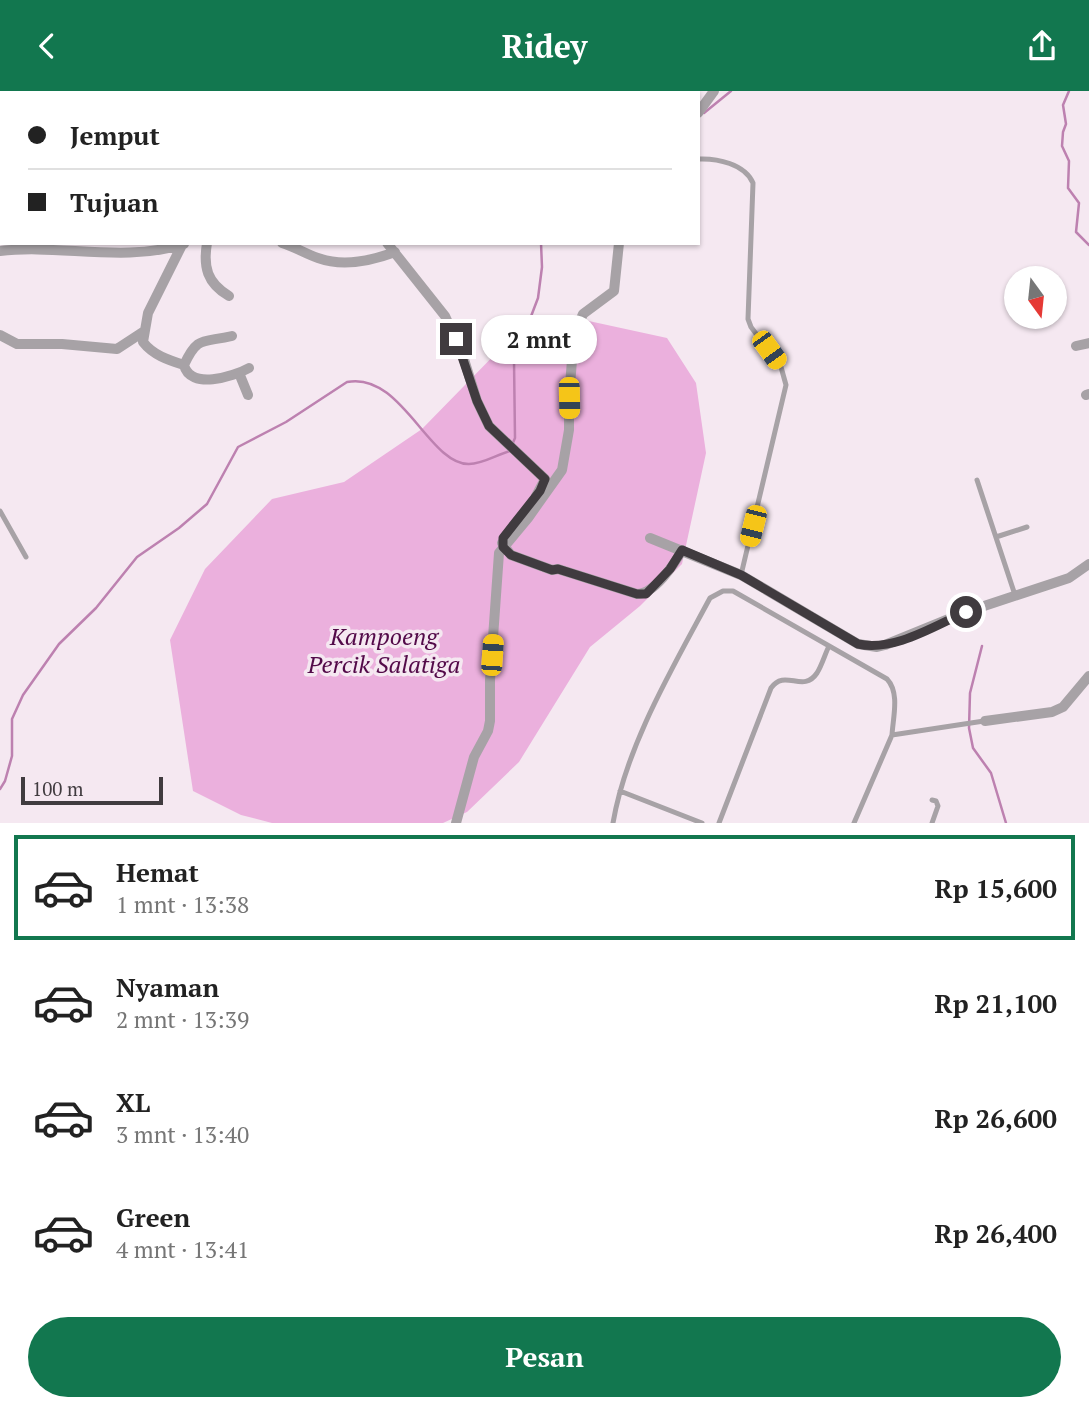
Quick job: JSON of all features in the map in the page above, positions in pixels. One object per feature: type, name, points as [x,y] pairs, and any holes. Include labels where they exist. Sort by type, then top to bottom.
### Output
[{"type":"street","points":[[700,110],[714,91]]},
{"type":"street","points":[[0,251],[29,246],[86,247],[141,254],[181,245]]},
{"type":"street","points":[[184,245],[148,313],[143,333],[143,342],[148,348],[166,360],[184,365]]},
{"type":"street","points":[[207,245],[205,260],[208,274],[215,287],[229,296]]},
{"type":"street","points":[[287,245],[334,262],[357,262],[391,248],[445,316],[489,426],[545,479],[540,491],[503,538],[503,547],[511,555],[552,570],[558,569],[637,594],[646,594],[670,569],[682,550]]},
{"type":"street","points":[[456,823],[474,757],[488,731],[499,553],[562,470],[569,430],[574,335],[583,314],[614,291],[619,245]]},
{"type":"street","points":[[0,335],[17,344],[62,344],[117,349],[143,333]]},
{"type":"street","points":[[232,336],[197,342],[184,365],[187,373],[197,379],[244,371],[248,395]]},
{"type":"street","points":[[1076,346],[1089,343]]},
{"type":"street","points":[[650,538],[741,575],[858,644],[868,646],[885,645],[966,612],[1069,578],[1089,564]]},
{"type":"street","points":[[985,721],[1052,712],[1063,707],[1089,676]]},
{"type":"lane","points":[[700,159],[731,165],[743,169],[749,175],[752,183],[748,319],[781,367],[786,385],[741,575]]},
{"type":"lane","points":[[977,480],[1015,595]]},
{"type":"lane","points":[[0,511],[26,557]]},
{"type":"lane","points":[[996,537],[1027,527]]},
{"type":"lane","points":[[613,823],[622,779],[667,676],[710,598],[723,591],[733,591],[887,679],[892,685],[892,735],[854,823]]},
{"type":"lane","points":[[719,823],[771,688],[782,679],[800,683],[816,675],[828,646]]},
{"type":"lane","points":[[892,735],[985,721]]},
{"type":"lane","points":[[620,790],[702,823]]},
{"type":"lane","points":[[932,800],[936,801],[938,806],[932,823]]},
{"type":"green space","name":"Kampoeng Percik Salatiga","points":[[575,318],[667,338],[696,383],[706,453],[682,564],[640,606],[590,647],[519,762],[467,812],[443,823],[272,823],[241,815],[193,791],[170,640],[205,569],[272,499],[344,482],[422,429],[507,342]]},
{"type":"waterway","points":[[704,113],[731,91]]},
{"type":"waterway","points":[[1069,91],[1063,105],[1066,124],[1062,146],[1069,161],[1068,188],[1079,203],[1076,232],[1089,245]]},
{"type":"waterway","points":[[512,445],[515,438],[514,361],[538,298],[542,267],[541,245]]},
{"type":"waterway","points":[[0,789],[12,756],[12,719],[23,695],[59,644],[96,608],[137,557],[179,528],[207,504],[238,447],[286,422],[347,382],[366,382],[383,390],[399,403],[441,450],[454,460],[474,464],[510,451]]},
{"type":"waterway","points":[[982,646],[970,693],[969,728],[973,748],[991,773],[1006,823]]},
{"type":"route","points":[[456,339],[477,401],[489,426],[545,479],[540,491],[503,538],[503,547],[511,555],[552,570],[558,569],[637,594],[646,594],[670,569],[682,550],[741,575],[858,644],[868,646],[885,645],[966,612]]}]
